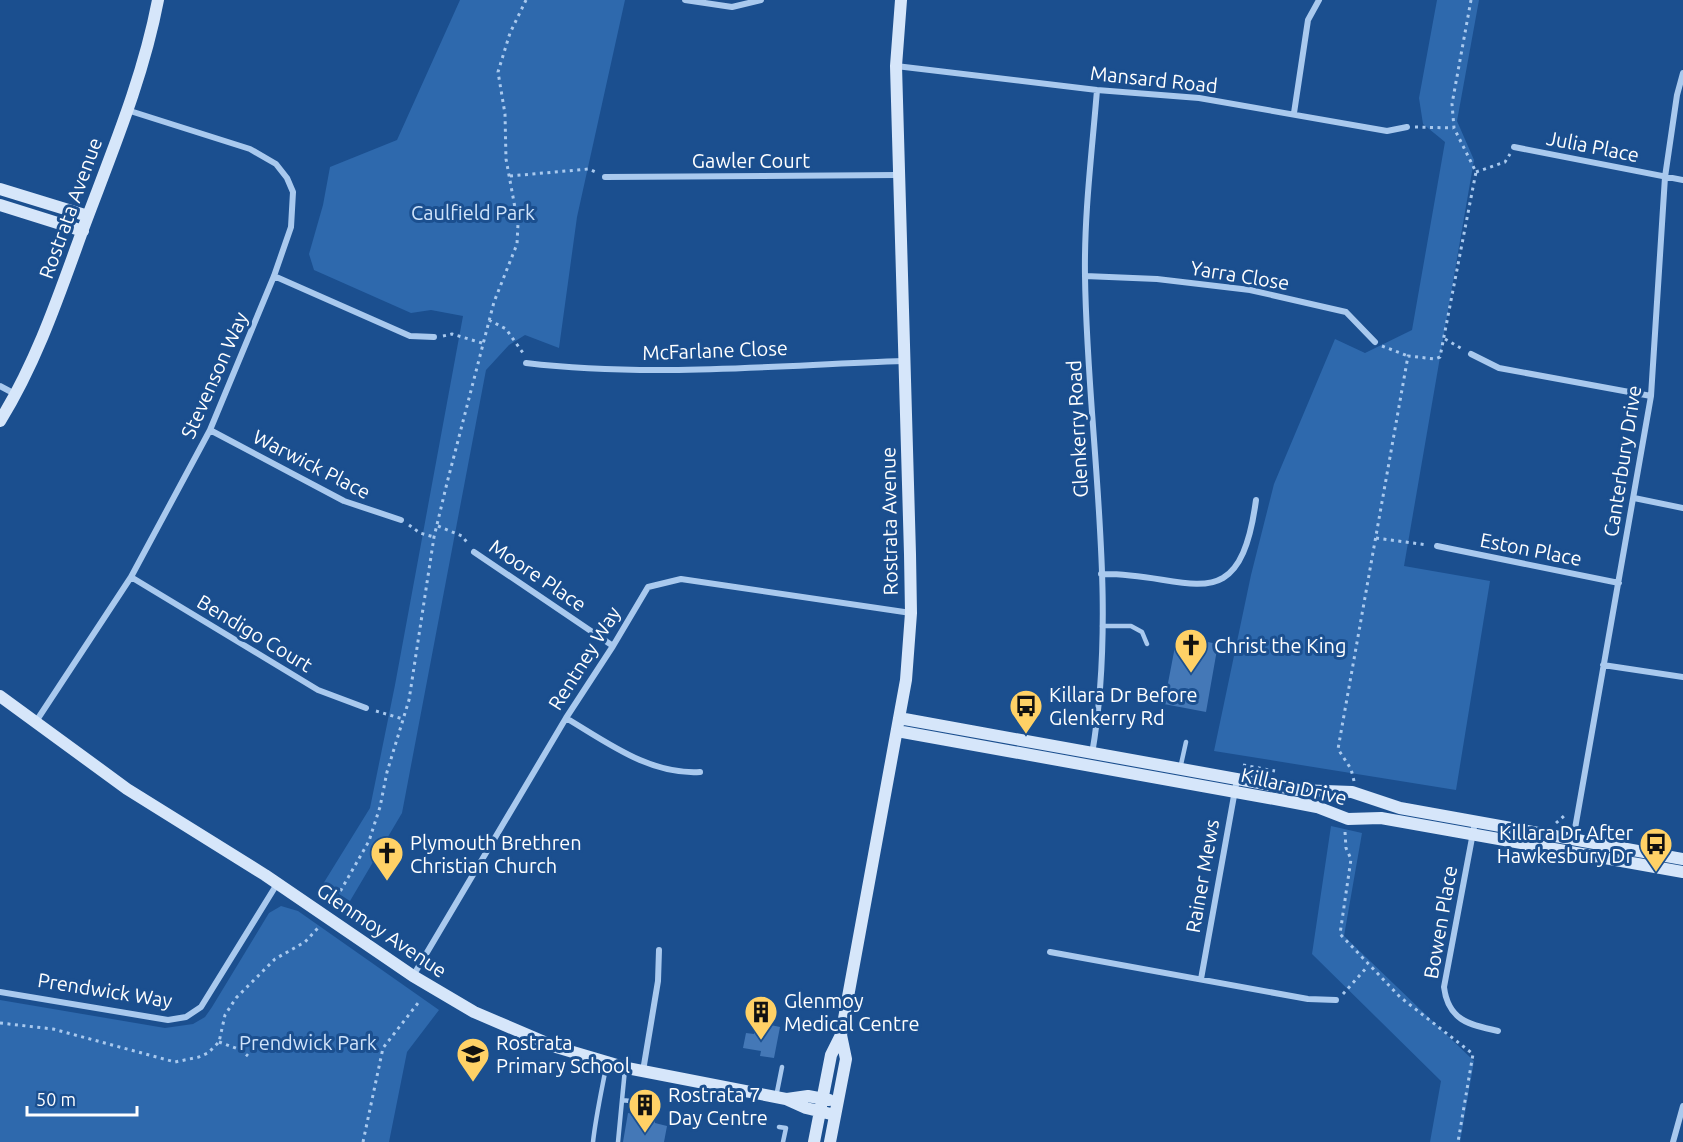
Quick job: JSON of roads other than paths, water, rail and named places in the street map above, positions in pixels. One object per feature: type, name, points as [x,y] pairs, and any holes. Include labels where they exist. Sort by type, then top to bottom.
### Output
[{"type":"street","name":"Rostrata Avenue","points":[[0,421],[15,394],[56,303],[138,78],[158,0]]},
{"type":"street","points":[[685,0],[732,7],[761,0]]},
{"type":"street","name":"Rostrata Avenue","points":[[814,1142],[831,1055],[841,1035],[906,680],[911,613],[897,175],[896,66],[901,0]]},
{"type":"street","points":[[1294,113],[1308,20],[1319,0]]},
{"type":"street","name":"Mansard Road","points":[[896,66],[1097,90],[1199,98],[1387,131],[1407,127]]},
{"type":"street","name":"Canterbury Drive","points":[[1572,846],[1651,396],[1665,177],[1677,95],[1683,73]]},
{"type":"street","name":"Glenkerry Road","points":[[1091,759],[1100,697],[1102,626],[1085,276],[1087,201],[1097,90]]},
{"type":"street","name":"Stevenson Way","points":[[34,723],[131,577],[210,430],[274,276],[294,210],[293,192],[287,178],[276,164],[250,149],[127,110]]},
{"type":"street","name":"Julia Place","points":[[1514,147],[1683,180]]},
{"type":"street","name":"Gawler Court","points":[[605,177],[897,175]]},
{"type":"street","points":[[0,189],[88,216]]},
{"type":"street","points":[[0,205],[83,231]]},
{"type":"street","points":[[274,276],[410,336],[434,337]]},
{"type":"street","name":"Yarra Close","points":[[1085,276],[1157,279],[1250,290],[1346,312],[1375,342]]},
{"type":"street","points":[[1471,354],[1499,368],[1651,396]]},
{"type":"street","name":"McFarlane Close","points":[[526,363],[570,368],[623,369],[904,361]]},
{"type":"street","points":[[0,386],[15,394]]},
{"type":"street","name":"Warwick Place","points":[[210,430],[344,501],[401,520]]},
{"type":"street","points":[[1634,498],[1683,508]]},
{"type":"street","points":[[1101,574],[1132,575],[1191,586],[1214,583],[1233,572],[1244,554],[1252,530],[1256,500]]},
{"type":"street","name":"Eston Place","points":[[1437,546],[1619,583]]},
{"type":"street","name":"Moore Place","points":[[474,552],[613,646]]},
{"type":"street","name":"Bendigo Court","points":[[131,577],[318,690],[366,708]]},
{"type":"street","name":"Rentney Way","points":[[413,976],[566,718],[648,587],[681,579],[911,613]]},
{"type":"street","points":[[1603,665],[1683,677]]},
{"type":"street","name":"Glenmoy Avenue","points":[[0,696],[127,789],[277,883],[413,976],[462,1006],[510,1029],[556,1047],[626,1068],[781,1098],[819,1112],[835,1115]]},
{"type":"street","points":[[566,718],[636,759],[680,773],[700,772]]},
{"type":"street","name":"Killara Drive","points":[[899,718],[1091,759],[1236,786],[1317,807],[1348,819],[1382,818],[1472,835],[1683,859]]},
{"type":"street","name":"Killara Drive","points":[[897,731],[1091,759]]},
{"type":"street","name":"Killara Drive","points":[[1236,786],[1352,792],[1383,804],[1475,822],[1683,872]]},
{"type":"street","name":"Rainer Mews","points":[[1201,979],[1236,786]]},
{"type":"street","name":"Bowen Place","points":[[1475,822],[1444,987],[1446,1002],[1454,1014],[1475,1026],[1498,1031]]},
{"type":"street","name":"Prendwick Way","points":[[0,992],[168,1020],[186,1017],[206,1000],[277,883]]},
{"type":"street","points":[[643,1072],[654,1005],[659,950]]},
{"type":"street","points":[[1050,952],[1308,999],[1336,1000]]},
{"type":"street","name":"Rostrata Avenue","points":[[830,1142],[846,1059],[841,1035]]},
{"type":"street","name":"Glenmoy Avenue","points":[[781,1098],[808,1096],[837,1102]]},
{"type":"street","points":[[1673,1142],[1683,1106]]},
{"type":"lane","points":[[1102,626],[1131,626],[1142,632],[1147,644]]},
{"type":"lane","points":[[1179,776],[1186,742]]},
{"type":"lane","points":[[593,1142],[598,1099],[603,1088],[607,1062]]},
{"type":"lane","points":[[781,1098],[782,1067]]},
{"type":"lane","points":[[618,1142],[626,1068]]},
{"type":"lane","points":[[622,1100],[630,1101]]},
{"type":"lane","points":[[779,1126],[786,1128],[783,1142]]},
{"type":"place","name":"Christ the King","points":[[1191,674]]},
{"type":"place","name":"Killara Dr Before Glenkerry Rd","points":[[1026,735]]},
{"type":"place","name":"Killara Dr After Hawkesbury Dr","points":[[1656,873]]},
{"type":"place","name":"Plymouth Brethren Christian Church","points":[[387,882]]},
{"type":"place","name":"Glenmoy Medical Centre","points":[[761,1041]]},
{"type":"place","name":"Rostrata Primary School","points":[[473,1083]]},
{"type":"place","name":"Rostrata 7 Day Centre","points":[[645,1134]]},
{"type":"park label","name":"Caulfield Park","points":[[473,212]]},
{"type":"park label","name":"Prendwick Park","points":[[308,1042]]}]
